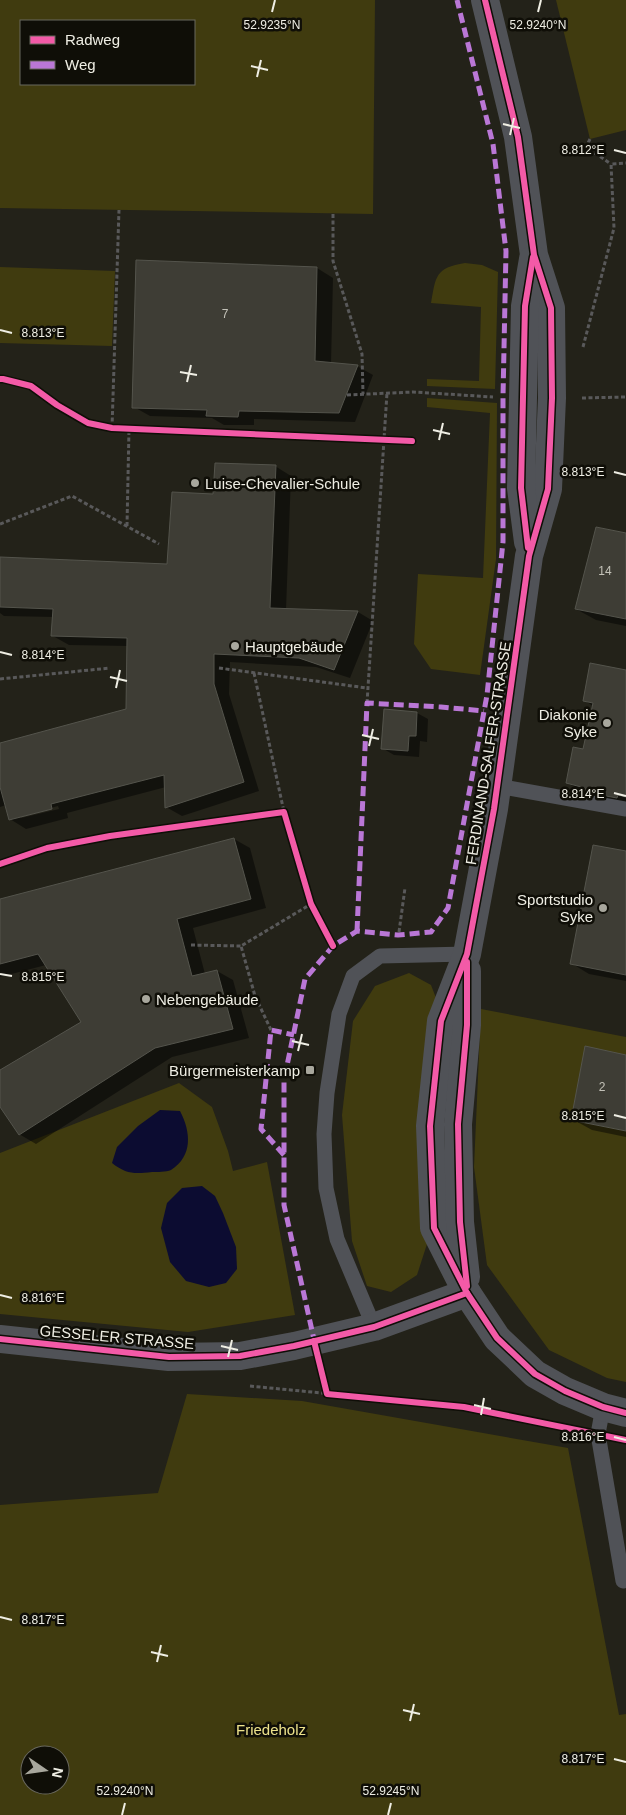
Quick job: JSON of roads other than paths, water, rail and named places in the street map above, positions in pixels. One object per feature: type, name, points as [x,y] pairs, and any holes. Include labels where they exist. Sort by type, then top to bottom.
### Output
[{"type":"street","name":"FERDINAND-SALFER-STRASSE","points":[[467,1293],[434,1228],[430,1126],[441,1021],[467,954],[498,786],[529,556],[521,488],[521,470],[525,306],[534,255],[518,137],[485,0]]},
{"type":"street","name":"GESSELER STRASSE","points":[[0,1339],[169,1357],[240,1356],[294,1346],[374,1327],[467,1293]]},
{"type":"street","points":[[467,1293],[497,1338],[535,1374],[565,1391],[614,1410]]},
{"type":"lane","points":[[498,786],[626,809]]},
{"type":"lane","points":[[374,1327],[337,1239],[326,1188],[324,1134],[327,1093],[339,1014],[353,976],[380,956],[467,954]]},
{"type":"lane","points":[[614,1410],[598,1434],[623,1581]]},
{"type":"place","name":"Luise-Chevalier-Schule","points":[[195,483]]},
{"type":"place","name":"Hauptgebäude","points":[[235,646]]},
{"type":"place","name":"Diakonie Syke","points":[[607,723]]},
{"type":"place","name":"Sportstudio Syke","points":[[603,908]]},
{"type":"place","name":"Nebengebäude","points":[[146,999]]},
{"type":"place","name":"Bürgermeisterkamp","points":[[310,1070]]},
{"type":"park label","name":"Friedeholz","points":[[271,1729]]}]
